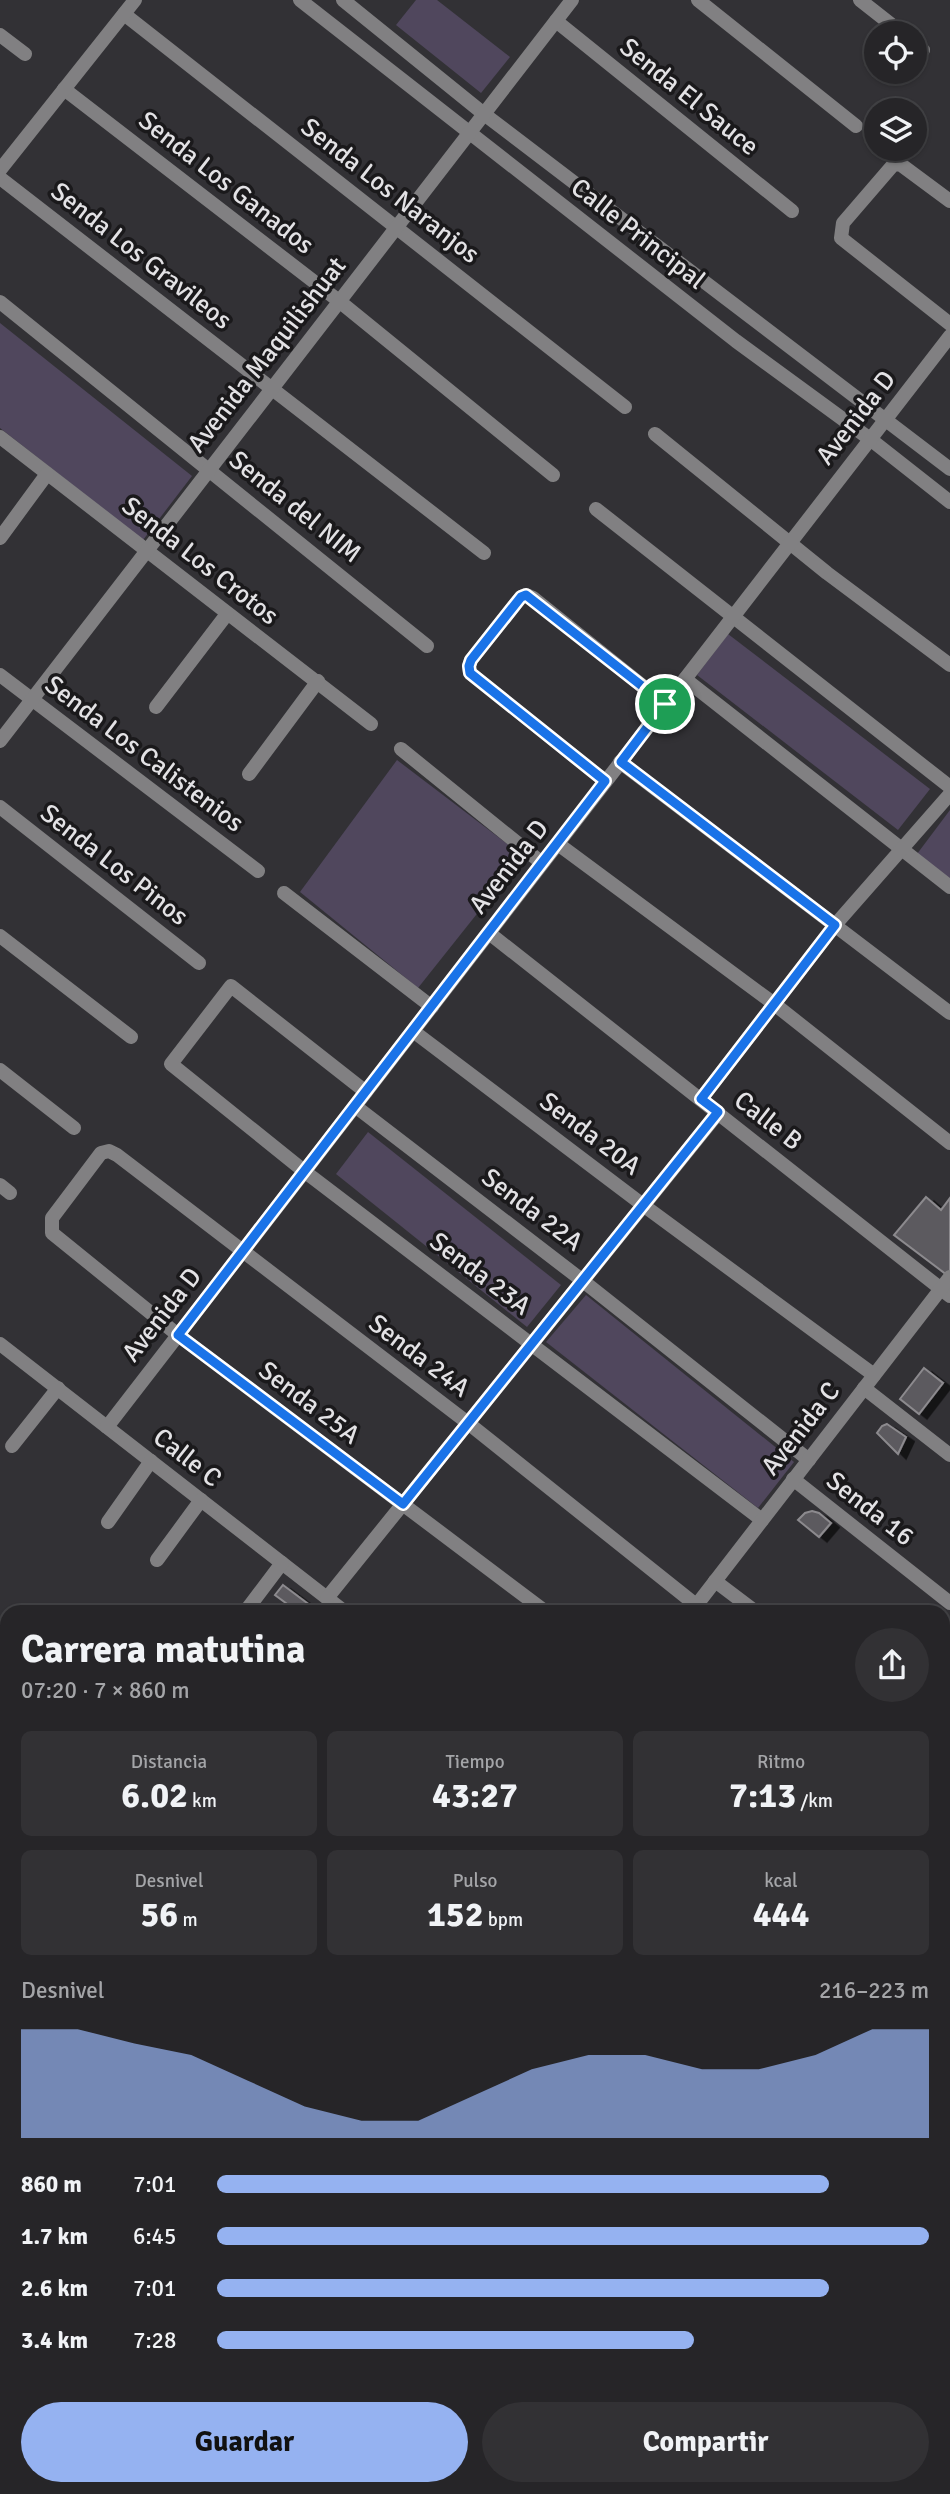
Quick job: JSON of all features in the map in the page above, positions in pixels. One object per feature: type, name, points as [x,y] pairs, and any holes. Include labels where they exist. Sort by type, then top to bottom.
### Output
[{"type":"street","points":[[0,170],[135,0]]},
{"type":"street","name":"Calle Principal","points":[[299,0],[739,343],[870,439],[950,502]]},
{"type":"street","name":"Calle Principal","points":[[343,0],[484,114],[950,470]]},
{"type":"street","name":"Avenida Maquilishuat","points":[[0,741],[572,0]]},
{"type":"street","points":[[698,0],[856,127]]},
{"type":"street","points":[[860,0],[887,21]]},
{"type":"street","name":"Senda Los Naranjos","points":[[124,14],[625,407]]},
{"type":"street","name":"Senda El Sauce","points":[[556,21],[792,211]]},
{"type":"street","points":[[0,35],[25,54]]},
{"type":"street","name":"Senda Los Ganados","points":[[64,89],[339,301],[553,475]]},
{"type":"street","points":[[950,201],[900,164],[888,168],[843,223],[841,237],[950,324]]},
{"type":"street","name":"Senda Los Gravileos","points":[[0,178],[484,553]]},
{"type":"street","name":"Senda del NIM","points":[[0,302],[427,646]]},
{"type":"street","points":[[739,343],[755,323]]},
{"type":"street","name":"Avenida D","points":[[107,1427],[950,336]]},
{"type":"street","points":[[655,434],[789,544],[950,665]]},
{"type":"street","name":"Senda Los Crotos","points":[[0,437],[371,724]]},
{"type":"street","points":[[0,538],[47,474]]},
{"type":"street","points":[[596,509],[950,788]]},
{"type":"street","points":[[605,781],[470,673],[471,660],[521,597],[526,595],[665,704]]},
{"type":"street","points":[[156,707],[227,614]]},
{"type":"street","name":"Senda Los Calistenios","points":[[0,676],[258,871]]},
{"type":"street","points":[[685,679],[950,887]]},
{"type":"street","points":[[249,774],[318,681]]},
{"type":"street","points":[[401,749],[542,863]]},
{"type":"street","points":[[621,762],[950,1013]]},
{"type":"street","points":[[701,1099],[835,925],[950,794]]},
{"type":"street","name":"Senda Los Pinos","points":[[0,807],[199,963]]},
{"type":"street","points":[[558,844],[773,1003],[950,1143]]},
{"type":"street","points":[[284,893],[432,1007]]},
{"type":"street","name":"Calle B","points":[[489,933],[947,1287]]},
{"type":"street","points":[[0,936],[131,1037]]},
{"type":"street","name":"Senda 23A","points":[[366,1092],[231,986],[171,1064],[304,1171],[762,1520]]},
{"type":"street","name":"Senda 20A","points":[[413,1031],[874,1375]]},
{"type":"street","points":[[0,1070],[74,1128]]},
{"type":"street","name":"Senda 22A","points":[[355,1106],[583,1280],[809,1460]]},
{"type":"street","points":[[327,1598],[718,1112]]},
{"type":"street","name":"Senda 24A","points":[[50,1226],[52,1218],[101,1153],[109,1151],[468,1423],[690,1605]]},
{"type":"street","name":"Senda 25A","points":[[50,1226],[52,1233],[178,1335],[537,1605]]},
{"type":"street","name":"Avenida C","points":[[696,1605],[874,1375],[947,1287]]},
{"type":"street","name":"Calle C","points":[[0,1344],[336,1605]]},
{"type":"street","points":[[12,1446],[58,1388]]},
{"type":"street","points":[[864,1388],[950,1455]]},
{"type":"street","points":[[108,1522],[150,1461]]},
{"type":"street","name":"Senda 16","points":[[793,1479],[950,1603]]},
{"type":"street","points":[[158,1560],[201,1500]]},
{"type":"street","points":[[250,1605],[282,1563]]},
{"type":"street","points":[[715,1581],[747,1605]]},
{"type":"shaded area","points":[[416,0],[437,0],[510,57],[481,93],[396,25]]},
{"type":"shaded area","points":[[0,323],[192,476],[143,540],[0,428]]},
{"type":"shaded area","points":[[728,634],[930,789],[898,830],[697,675]]},
{"type":"shaded area","points":[[397,760],[523,856],[418,988],[300,892]]},
{"type":"shaded area","points":[[950,810],[950,879],[917,854]]},
{"type":"shaded area","points":[[368,1132],[561,1285],[527,1327],[336,1174]]},
{"type":"shaded area","points":[[586,1295],[794,1462],[758,1508],[546,1342]]},
{"type":"building","points":[[926,1197],[941,1210],[950,1198],[950,1271],[947,1275],[894,1235]]},
{"type":"building","points":[[924,1368],[943,1383],[919,1414],[900,1399]]},
{"type":"building","points":[[887,1424],[906,1437],[898,1454],[877,1433]]},
{"type":"building","points":[[812,1511],[831,1523],[819,1537],[798,1520],[805,1513]]},
{"type":"building","points":[[283,1585],[310,1605],[289,1605],[275,1595]]},
{"type":"route","points":[[526,595],[665,704],[621,762],[835,925],[701,1099],[718,1112],[403,1504],[178,1335],[605,781],[470,673],[471,660],[521,597],[526,595]]}]
